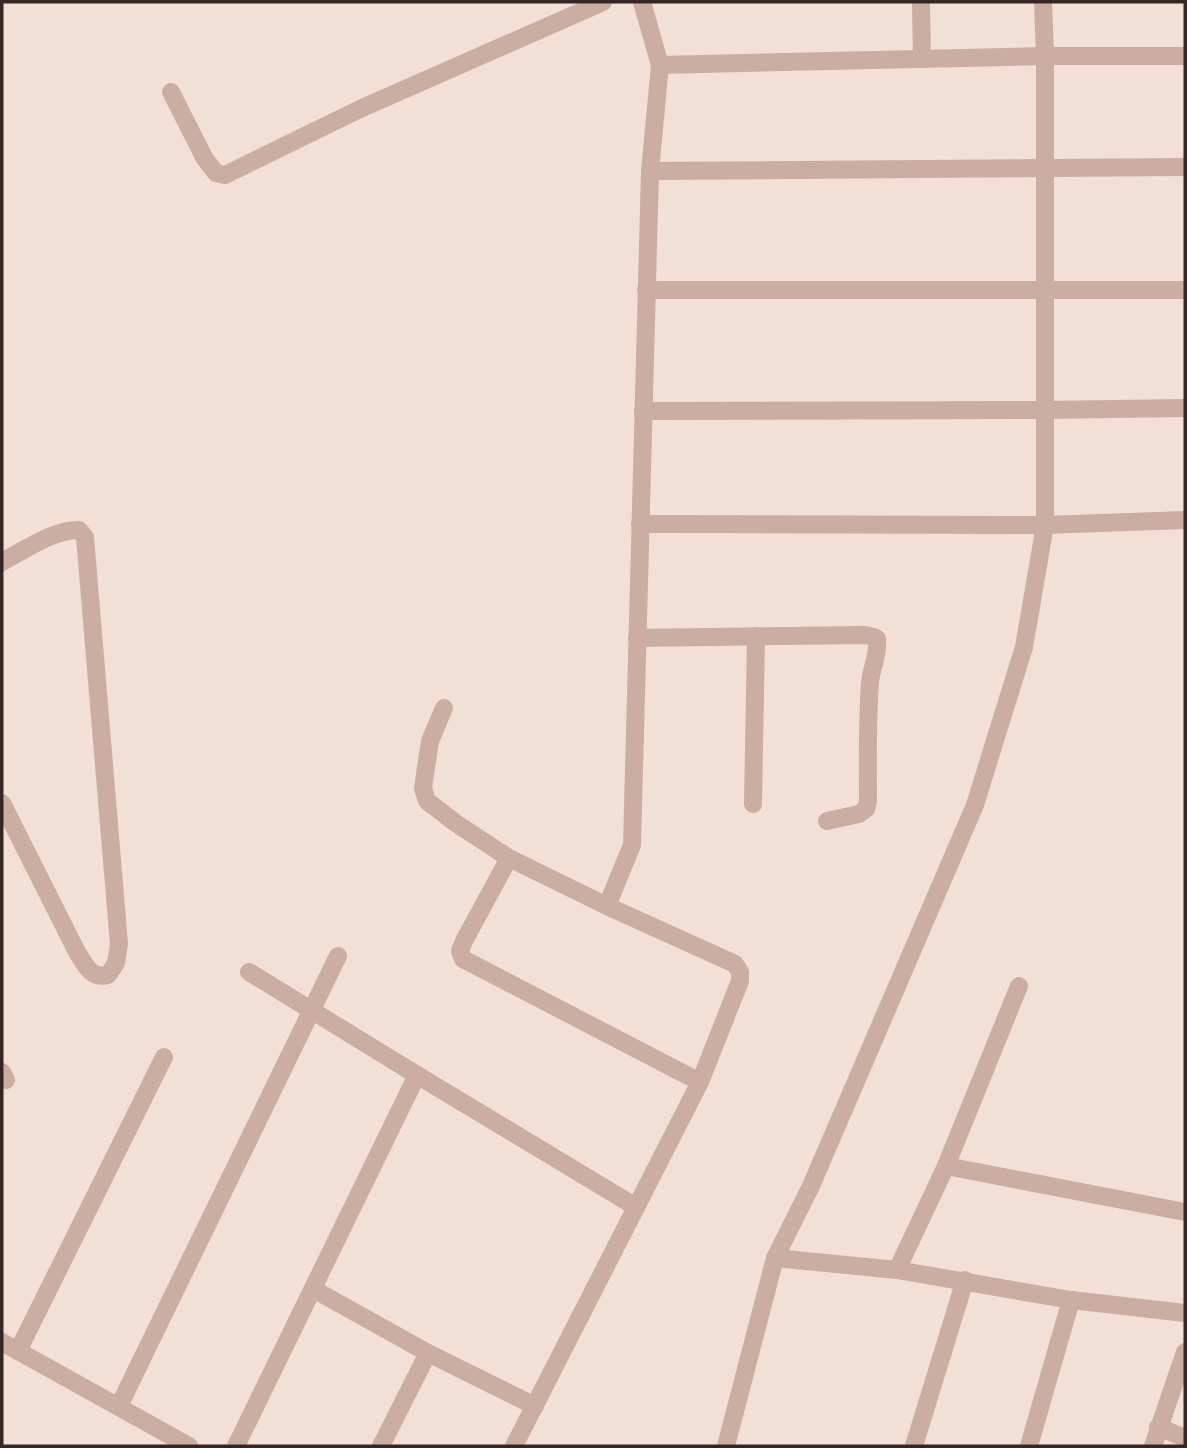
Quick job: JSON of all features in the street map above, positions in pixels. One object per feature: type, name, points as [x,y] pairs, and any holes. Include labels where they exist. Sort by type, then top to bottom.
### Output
[{"type":"street","points":[[172,92],[205,159],[216,173],[225,175],[360,109],[603,2]]},
{"type":"street","points":[[607,906],[632,845],[650,171],[660,65],[642,2]]},
{"type":"street","points":[[921,2],[922,59]]},
{"type":"street","points":[[726,1446],[775,1258],[811,1186],[975,805],[1024,647],[1045,525],[1043,2]]},
{"type":"street","points":[[660,65],[1045,56],[1185,56]]},
{"type":"street","points":[[650,171],[1185,167]]},
{"type":"street","points":[[646,290],[1185,290]]},
{"type":"street","points":[[643,411],[1185,408]]},
{"type":"street","points":[[640,524],[1045,525],[1185,520]]},
{"type":"street","points":[[2,562],[69,530],[79,530],[85,537],[119,944],[116,964],[108,975],[102,977],[92,974],[77,952],[6,823],[2,803]]},
{"type":"street","points":[[637,638],[865,635],[877,639],[878,649],[870,674],[866,809],[859,814],[827,821]]},
{"type":"street","points":[[753,804],[756,636]]},
{"type":"street","points":[[444,708],[430,741],[423,788],[426,801],[509,858],[735,964],[740,972],[740,981],[701,1082],[514,1446]]},
{"type":"street","points":[[509,858],[464,942],[460,951],[463,959],[701,1082]]},
{"type":"street","points":[[118,1406],[338,956]]},
{"type":"street","points":[[249,972],[636,1207]]},
{"type":"street","points":[[897,1270],[946,1166],[1019,986]]},
{"type":"street","points":[[18,1351],[164,1057]]},
{"type":"street","points":[[236,1446],[417,1076]]},
{"type":"street","points":[[946,1166],[1185,1212]]},
{"type":"street","points":[[775,1258],[897,1270],[1070,1300],[1185,1313]]},
{"type":"street","points":[[914,1446],[965,1280]]},
{"type":"street","points":[[313,1289],[428,1353],[535,1406]]},
{"type":"street","points":[[1029,1446],[1070,1300]]},
{"type":"street","points":[[2,1342],[188,1446]]},
{"type":"street","points":[[1153,1446],[1185,1352]]},
{"type":"street","points":[[381,1446],[428,1353]]},
{"type":"street","points":[[1158,1427],[1185,1438]]}]
